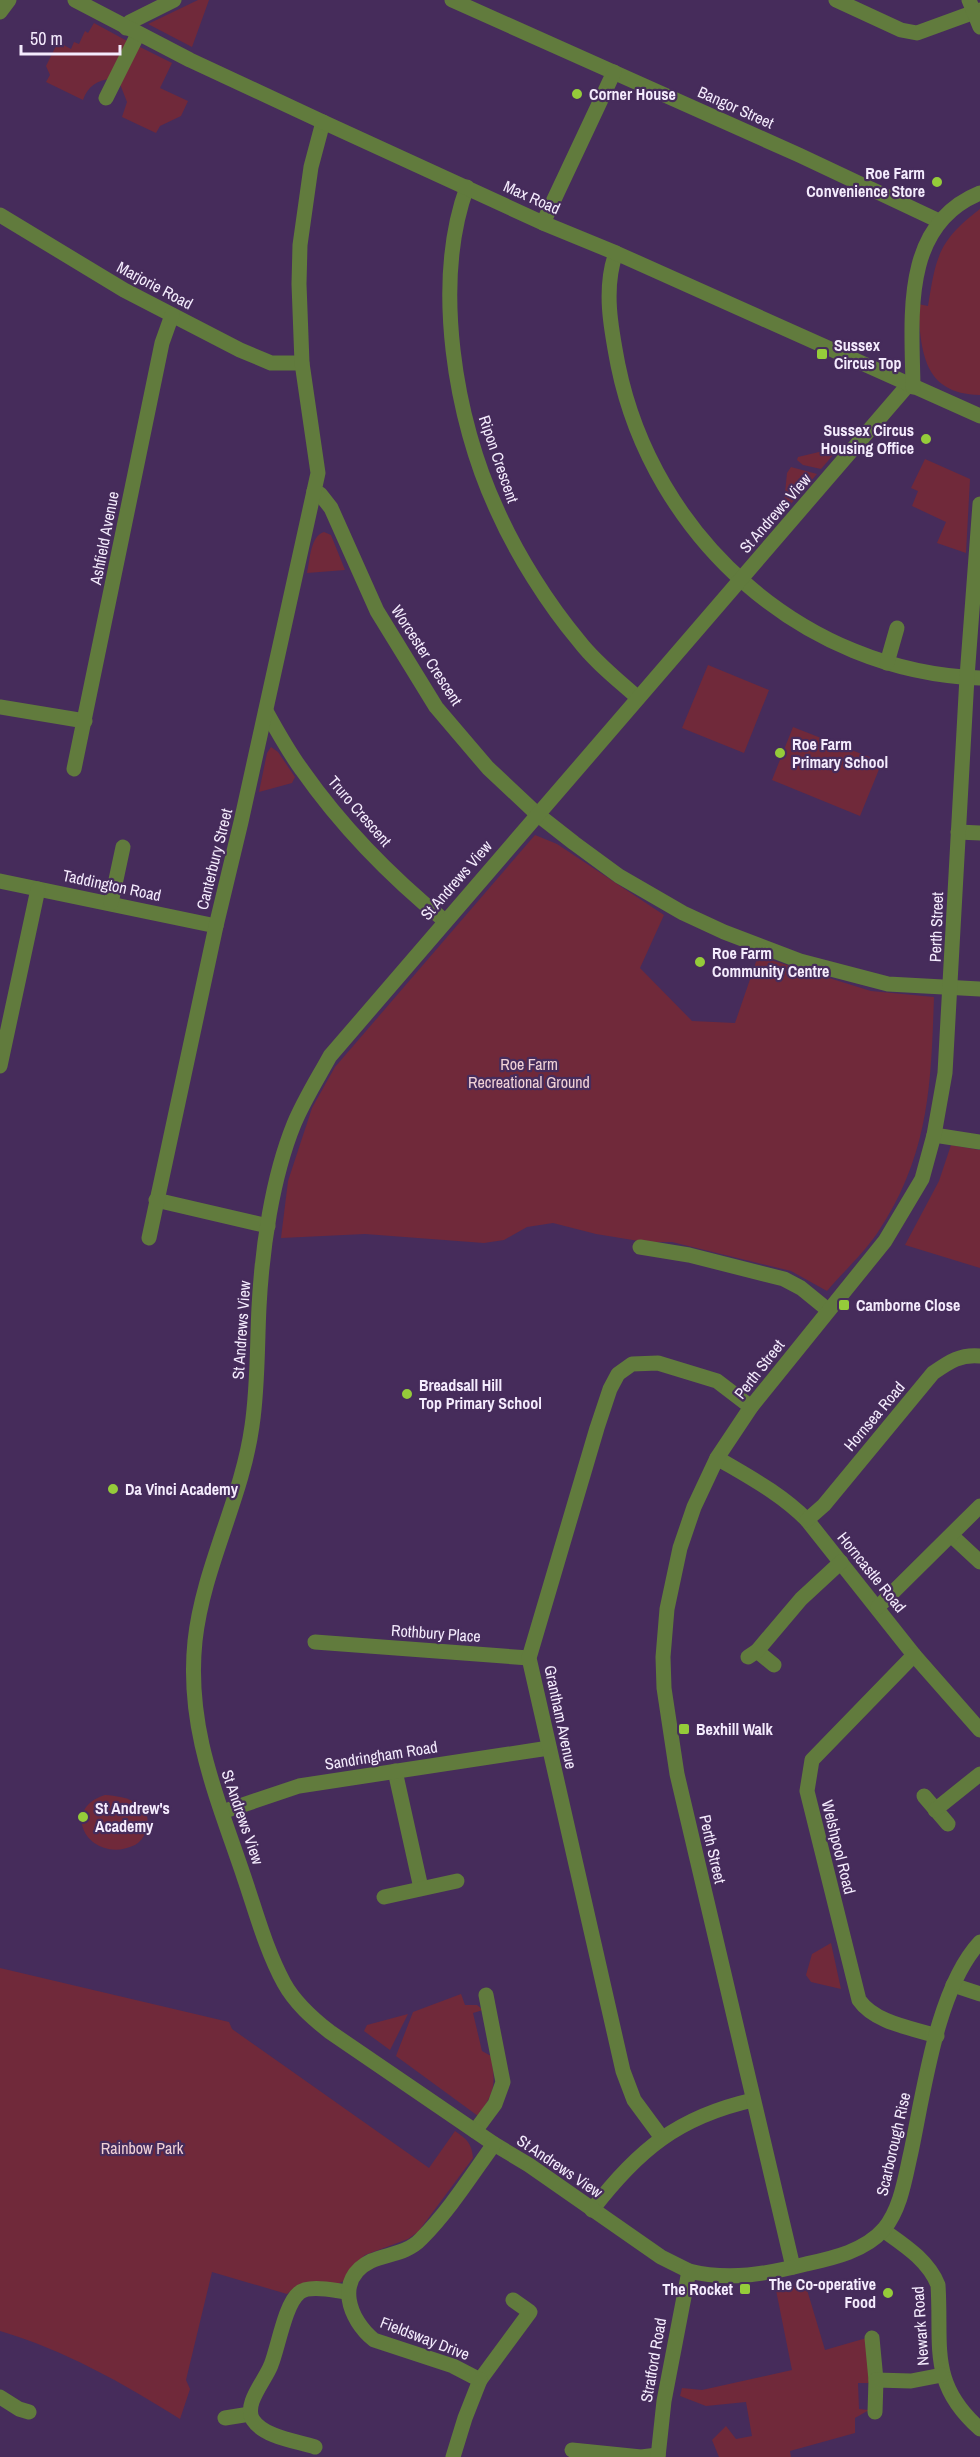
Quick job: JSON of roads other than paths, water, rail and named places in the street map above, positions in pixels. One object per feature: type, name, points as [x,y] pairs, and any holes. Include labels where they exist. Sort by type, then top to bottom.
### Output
[{"type":"street","points":[[0,12],[9,0]]},
{"type":"street","name":"Max Road","points":[[75,0],[132,31],[323,122],[543,223],[616,253],[980,416]]},
{"type":"street","points":[[106,98],[132,31],[130,22],[174,0]]},
{"type":"street","name":"Bangor Street","points":[[452,0],[939,221]]},
{"type":"street","points":[[836,0],[901,30],[917,33],[974,7],[980,27]]},
{"type":"street","points":[[543,223],[614,72]]},
{"type":"street","points":[[314,491],[318,465],[302,363],[298,294],[300,245],[310,167],[323,122]]},
{"type":"street","name":"Ripon Crescent","points":[[467,187],[457,220],[449,292],[454,362],[467,424],[481,472],[497,511],[548,600],[580,643],[638,698]]},
{"type":"street","points":[[911,386],[911,305],[923,254],[939,221],[960,202],[980,193]]},
{"type":"street","name":"Marjorie Road","points":[[0,215],[76,263],[266,362],[302,363]]},
{"type":"street","points":[[616,253],[611,266],[612,335],[623,389],[640,436],[661,478],[686,518],[722,562],[773,606],[827,640],[887,663],[938,674],[974,678]]},
{"type":"street","name":"Ashfield Avenue","points":[[74,769],[162,343],[172,315]]},
{"type":"street","name":"St Andrews View","points":[[689,2271],[661,2257],[529,2165],[494,2144],[330,2032],[309,2015],[291,1994],[266,1944],[205,1763],[196,1722],[193,1686],[195,1639],[202,1602],[234,1497],[252,1427],[259,1305],[267,1226],[279,1173],[294,1125],[330,1056],[537,814],[911,386]]},
{"type":"street","name":"Worcester Crescent","points":[[314,491],[327,501],[377,611],[436,707],[488,768],[537,814],[619,876],[683,913],[724,932],[800,961],[888,984],[980,989]]},
{"type":"street","name":"Canterbury Street","points":[[149,1238],[216,926],[314,491]]},
{"type":"street","name":"Perth Street","points":[[793,2267],[677,1774],[664,1688],[663,1657],[667,1609],[672,1580],[694,1507],[717,1458],[751,1407],[885,1241],[922,1179],[934,1135],[944,1076],[951,988],[958,832],[974,678],[980,504]]},
{"type":"street","points":[[306,526],[319,522],[339,525]]},
{"type":"street","points":[[887,663],[897,628]]},
{"type":"street","points":[[0,707],[85,721]]},
{"type":"street","name":"Truro Crescent","points":[[266,711],[301,770],[346,826],[408,889],[446,921]]},
{"type":"street","points":[[958,832],[980,833]]},
{"type":"street","points":[[111,903],[123,847]]},
{"type":"street","name":"Taddington Road","points":[[0,881],[216,926]]},
{"type":"street","points":[[0,1066],[2,1047],[38,889]]},
{"type":"street","points":[[934,1135],[980,1142]]},
{"type":"street","points":[[156,1200],[267,1226]]},
{"type":"street","points":[[640,1246],[659,1256],[689,1255],[784,1279],[801,1288],[828,1310]]},
{"type":"street","name":"Hornsea Road","points":[[807,1520],[824,1505],[933,1373],[953,1359],[967,1355],[980,1356]]},
{"type":"street","name":"Grantham Avenue","points":[[662,2138],[634,2100],[623,2071],[529,1658],[597,1428],[610,1389],[618,1374],[632,1364],[658,1363],[717,1381],[751,1407]]},
{"type":"street","name":"Horncastle Road","points":[[717,1458],[769,1488],[789,1502],[807,1520],[914,1655],[980,1730]]},
{"type":"street","points":[[878,1607],[980,1506]]},
{"type":"street","points":[[952,1536],[980,1561]]},
{"type":"street","points":[[774,1665],[752,1654],[801,1599],[841,1562]]},
{"type":"street","name":"Rothbury Place","points":[[315,1642],[341,1636],[529,1658]]},
{"type":"street","name":"Welshpool Road","points":[[914,1655],[812,1760],[807,1791],[859,2000],[880,2017],[937,2036]]},
{"type":"street","name":"Sandringham Road","points":[[222,1812],[299,1786],[549,1748]]},
{"type":"street","points":[[395,1771],[421,1888]]},
{"type":"street","points":[[936,1810],[980,1774]]},
{"type":"street","points":[[924,1796],[948,1824]]},
{"type":"street","points":[[384,1897],[457,1881]]},
{"type":"street","name":"Scarborough Rise","points":[[689,2271],[735,2276],[767,2273],[837,2256],[865,2244],[883,2230],[896,2208],[904,2184],[937,2036],[954,1985],[965,1962],[980,1942]]},
{"type":"street","points":[[954,1985],[980,1994]]},
{"type":"street","points":[[475,2131],[495,2104],[503,2082],[486,1995]]},
{"type":"street","points":[[592,2210],[635,2160],[662,2138],[707,2114],[753,2100]]},
{"type":"street","points":[[315,2447],[263,2430],[250,2414],[251,2404],[271,2366],[296,2295],[306,2289],[348,2292],[357,2273],[370,2262],[420,2241],[444,2214],[494,2144]]},
{"type":"street","name":"Newark Road","points":[[883,2230],[918,2257],[934,2276],[938,2285],[942,2375],[956,2404],[980,2429]]},
{"type":"street","name":"Stratford Road","points":[[658,2456],[664,2402],[689,2271]]},
{"type":"street","name":"Fieldsway Drive","points":[[348,2292],[351,2313],[364,2332],[374,2340],[453,2366],[480,2380]]},
{"type":"street","name":"Fieldsway Drive","points":[[453,2457],[480,2380],[530,2312],[513,2300]]},
{"type":"street","points":[[872,2338],[876,2380],[875,2412]]},
{"type":"street","points":[[876,2380],[911,2381],[942,2375]]},
{"type":"street","points":[[0,2397],[19,2409],[29,2412]]},
{"type":"street","points":[[225,2418],[250,2414]]},
{"type":"street","points":[[572,2450],[641,2457],[658,2456]]},
{"type":"place","name":"Corner House","points":[[577,94]]},
{"type":"place","name":"Roe Farm Convenience Store","points":[[937,182]]},
{"type":"place","name":"Sussex Circus Top","points":[[822,354]]},
{"type":"place","name":"Sussex Circus Housing Office","points":[[926,439]]},
{"type":"place","name":"Roe Farm Primary School","points":[[780,753]]},
{"type":"place","name":"Roe Farm Community Centre","points":[[700,962]]},
{"type":"place","name":"Camborne Close","points":[[844,1305]]},
{"type":"place","name":"Breadsall Hill Top Primary School","points":[[407,1394]]},
{"type":"place","name":"Da Vinci Academy","points":[[113,1489]]},
{"type":"place","name":"Bexhill Walk","points":[[684,1729]]},
{"type":"place","name":"St Andrew's Academy","points":[[83,1817]]},
{"type":"place","name":"The Rocket","points":[[745,2289]]},
{"type":"place","name":"The Co-operative Food","points":[[888,2293]]},
{"type":"park label","name":"Roe Farm Recreational Ground","points":[[529,1073]]},
{"type":"park label","name":"Rainbow Park","points":[[142,2148]]}]
